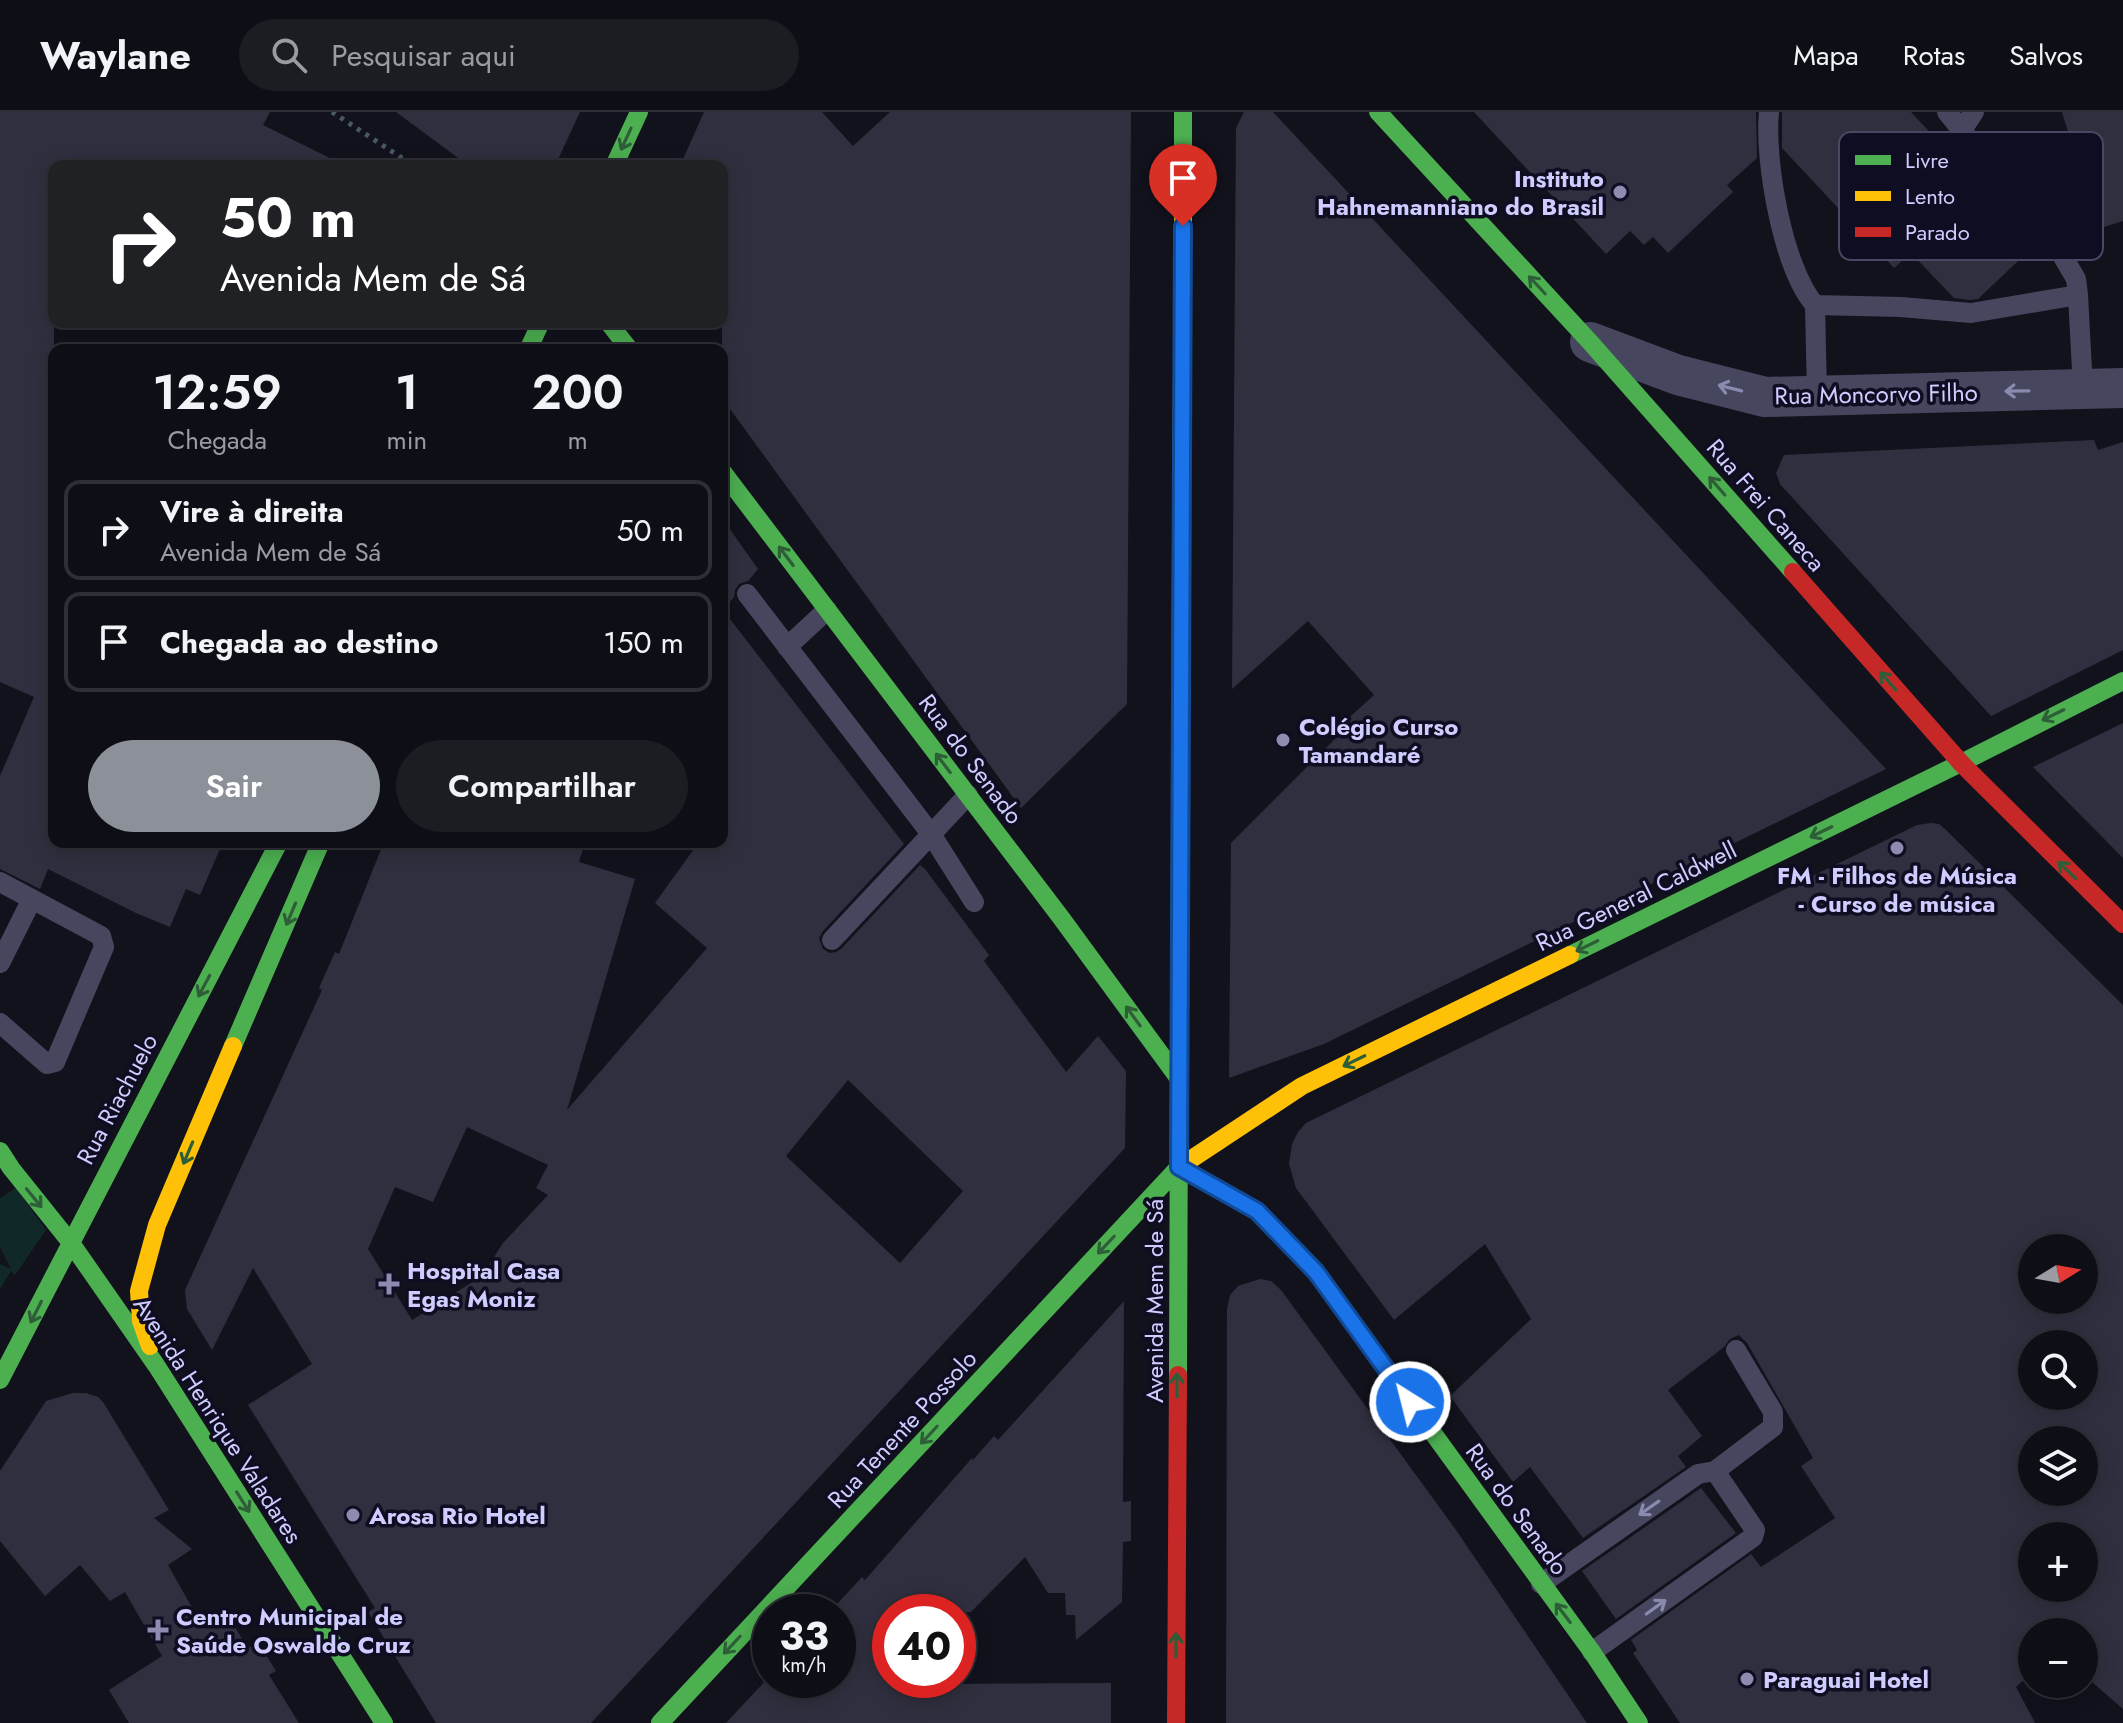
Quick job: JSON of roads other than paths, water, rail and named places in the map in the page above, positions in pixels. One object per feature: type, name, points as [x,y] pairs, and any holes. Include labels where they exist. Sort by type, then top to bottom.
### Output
[{"type":"main road","points":[[617,160],[639,112]]},
{"type":"main road","name":"Avenida Mem de Sá","points":[[1176,1723],[1183,112]]},
{"type":"main road","name":"Rua Frei Caneca","points":[[1378,112],[1590,342],[1961,763],[2123,924]]},
{"type":"main road","points":[[613,328],[625,344]]},
{"type":"main road","name":"Rua do Senado","points":[[728,479],[1062,919],[1179,1079]]},
{"type":"main road","name":"Rua General Caldwell","points":[[1179,1167],[1302,1086],[2123,681]]},
{"type":"main road","name":"Rua Riachuelo","points":[[0,1380],[276,848]]},
{"type":"main road","points":[[156,1365],[141,1321],[139,1291],[157,1225],[318,848]]},
{"type":"main road","name":"Avenida Henrique Valadares","points":[[0,1151],[71,1243],[156,1365],[384,1723]]},
{"type":"main road","name":"Rua do Senado","points":[[1179,1167],[1257,1211],[1316,1272],[1592,1652],[1639,1723]]},
{"type":"main road","name":"Rua Tenente Possolo","points":[[660,1723],[1179,1167]]},
{"type":"street","name":"Rua Moncorvo Filho","points":[[1590,342],[1678,375],[1765,397],[2123,388]]},
{"type":"lane","points":[[1769,112],[1772,190],[1796,274],[1804,293],[1815,305],[1817,395]]},
{"type":"lane","points":[[1947,112],[1962,130],[1974,112]]},
{"type":"lane","points":[[2065,260],[2076,279],[2083,389]]},
{"type":"lane","points":[[1815,305],[1901,307],[1971,313],[2078,295]]},
{"type":"lane","points":[[747,594],[931,834],[974,902]]},
{"type":"lane","points":[[787,647],[827,610]]},
{"type":"lane","points":[[832,940],[968,795]]},
{"type":"lane","points":[[0,882],[101,936],[104,947],[55,1062],[47,1064],[0,1023]]},
{"type":"lane","points":[[0,963],[32,899]]},
{"type":"lane","points":[[1541,1584],[1698,1474],[1715,1471],[1773,1427],[1773,1412],[1736,1350]]},
{"type":"lane","points":[[1592,1652],[1753,1537],[1755,1530],[1715,1471]]},
{"type":"place","name":"Instituto Hahnemanniano do Brasil","points":[[1620,192]]},
{"type":"place","name":"Colégio Curso Tamandaré","points":[[1283,740]]},
{"type":"place","name":"FM - Filhos de Música - Curso de música","points":[[1897,848]]},
{"type":"place","name":"Hospital Casa Egas Moniz","points":[[389,1284]]},
{"type":"place","name":"Arosa Rio Hotel","points":[[353,1515]]},
{"type":"place","name":"Centro Municipal de Saúde Oswaldo Cruz","points":[[158,1630]]},
{"type":"place","name":"Paraguai Hotel","points":[[1747,1679]]}]
